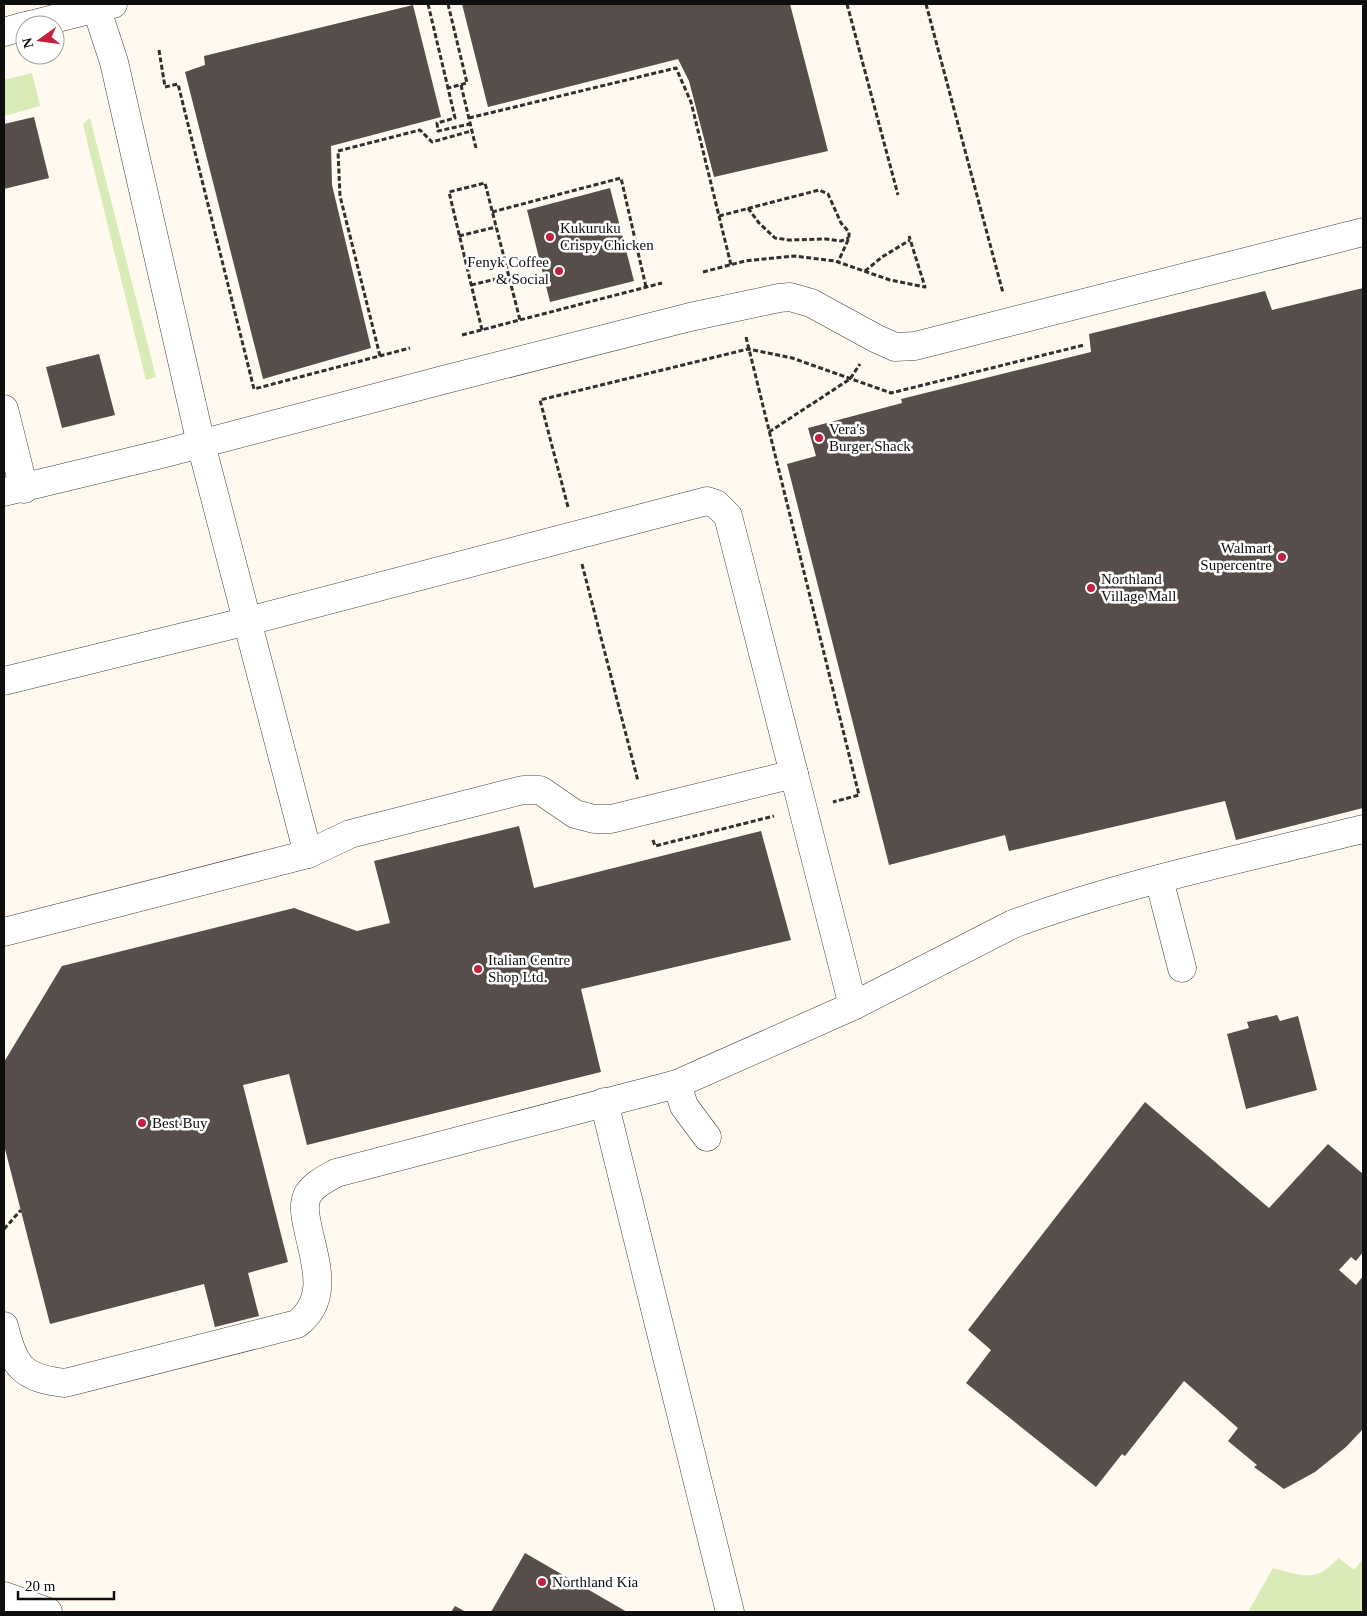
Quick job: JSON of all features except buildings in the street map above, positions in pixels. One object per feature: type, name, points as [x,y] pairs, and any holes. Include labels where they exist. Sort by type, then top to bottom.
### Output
[{"type":"street","points":[[65,15],[102,5],[202,444],[308,854]]},
{"type":"street","points":[[4,409],[14,490],[202,444],[700,315],[779,298],[790,297],[811,303],[877,339],[895,346],[915,346],[1363,232]]},
{"type":"street","points":[[4,682],[248,621],[707,501],[716,504],[728,516],[853,1006]]},
{"type":"street","points":[[4,932],[308,854],[350,834],[523,790],[540,790],[575,814],[594,819],[611,819],[794,774]]},
{"type":"street","points":[[4,1326],[9,1348],[17,1364],[32,1375],[66,1383],[298,1324],[308,1316],[318,1294],[317,1273],[304,1210],[308,1195],[319,1182],[336,1173],[677,1084],[853,1006],[1013,924],[1040,914],[1159,879],[1363,829]]},
{"type":"street","points":[[1159,879],[1182,968]]},
{"type":"street","points":[[677,1084],[684,1106],[707,1137]]},
{"type":"street","points":[[604,1102],[730,1612]]},
{"type":"street","points":[[4,1596],[48,1612]]},
{"type":"path","points":[[428,4],[455,118],[437,122],[438,131],[470,124]]},
{"type":"path","points":[[448,4],[467,83],[448,88]]},
{"type":"path","points":[[847,4],[898,195]]},
{"type":"path","points":[[926,4],[1004,300]]},
{"type":"path","points":[[159,50],[165,87],[178,84],[254,389],[410,348]]},
{"type":"path","points":[[469,118],[676,68],[691,102],[731,265]]},
{"type":"path","points":[[460,85],[476,148]]},
{"type":"path","points":[[380,356],[340,196],[338,151],[420,130],[432,142],[472,131]]},
{"type":"path","points":[[492,212],[621,178],[646,287]]},
{"type":"path","points":[[482,330],[448,192],[486,183],[520,320]]},
{"type":"path","points":[[719,216],[818,190],[828,194],[841,223],[849,232],[849,238],[838,262]]},
{"type":"path","points":[[748,208],[759,223],[774,238],[841,241],[849,238]]},
{"type":"path","points":[[459,236],[496,227]]},
{"type":"path","points":[[703,272],[746,262],[794,256],[838,262],[865,272],[890,280],[925,287],[909,238],[865,272]]},
{"type":"path","points":[[471,285],[509,276]]},
{"type":"path","points":[[462,335],[662,283]]},
{"type":"path","points":[[769,432],[850,379],[877,339]]},
{"type":"path","points":[[748,349],[859,795],[655,846],[540,400],[748,349],[792,358],[891,393],[1084,346]]},
{"type":"path","points":[[4,1229],[21,1210]]},
{"type":"green space","points":[[32,73],[40,106],[4,116],[4,80]]},
{"type":"green space","points":[[90,118],[156,377],[146,380],[84,129],[83,124]]},
{"type":"green space","points":[[1339,1558],[1354,1570],[1363,1559],[1363,1612],[1248,1612],[1273,1568],[1297,1574],[1315,1575],[1325,1570]]},
{"type":"place","name":"Kukuruku Crispy Chicken","points":[[550,237]]},
{"type":"place","name":"Fenyk Coffee & Social","points":[[559,271]]},
{"type":"place","name":"Vera's Burger Shack","points":[[819,438]]},
{"type":"place","name":"Walmart Supercentre","points":[[1282,557]]},
{"type":"place","name":"Northland Village Mall","points":[[1091,588]]},
{"type":"place","name":"Italian Centre Shop Ltd.","points":[[478,969]]},
{"type":"place","name":"Best Buy","points":[[142,1123]]},
{"type":"place","name":"Northland Kia","points":[[542,1582]]}]
